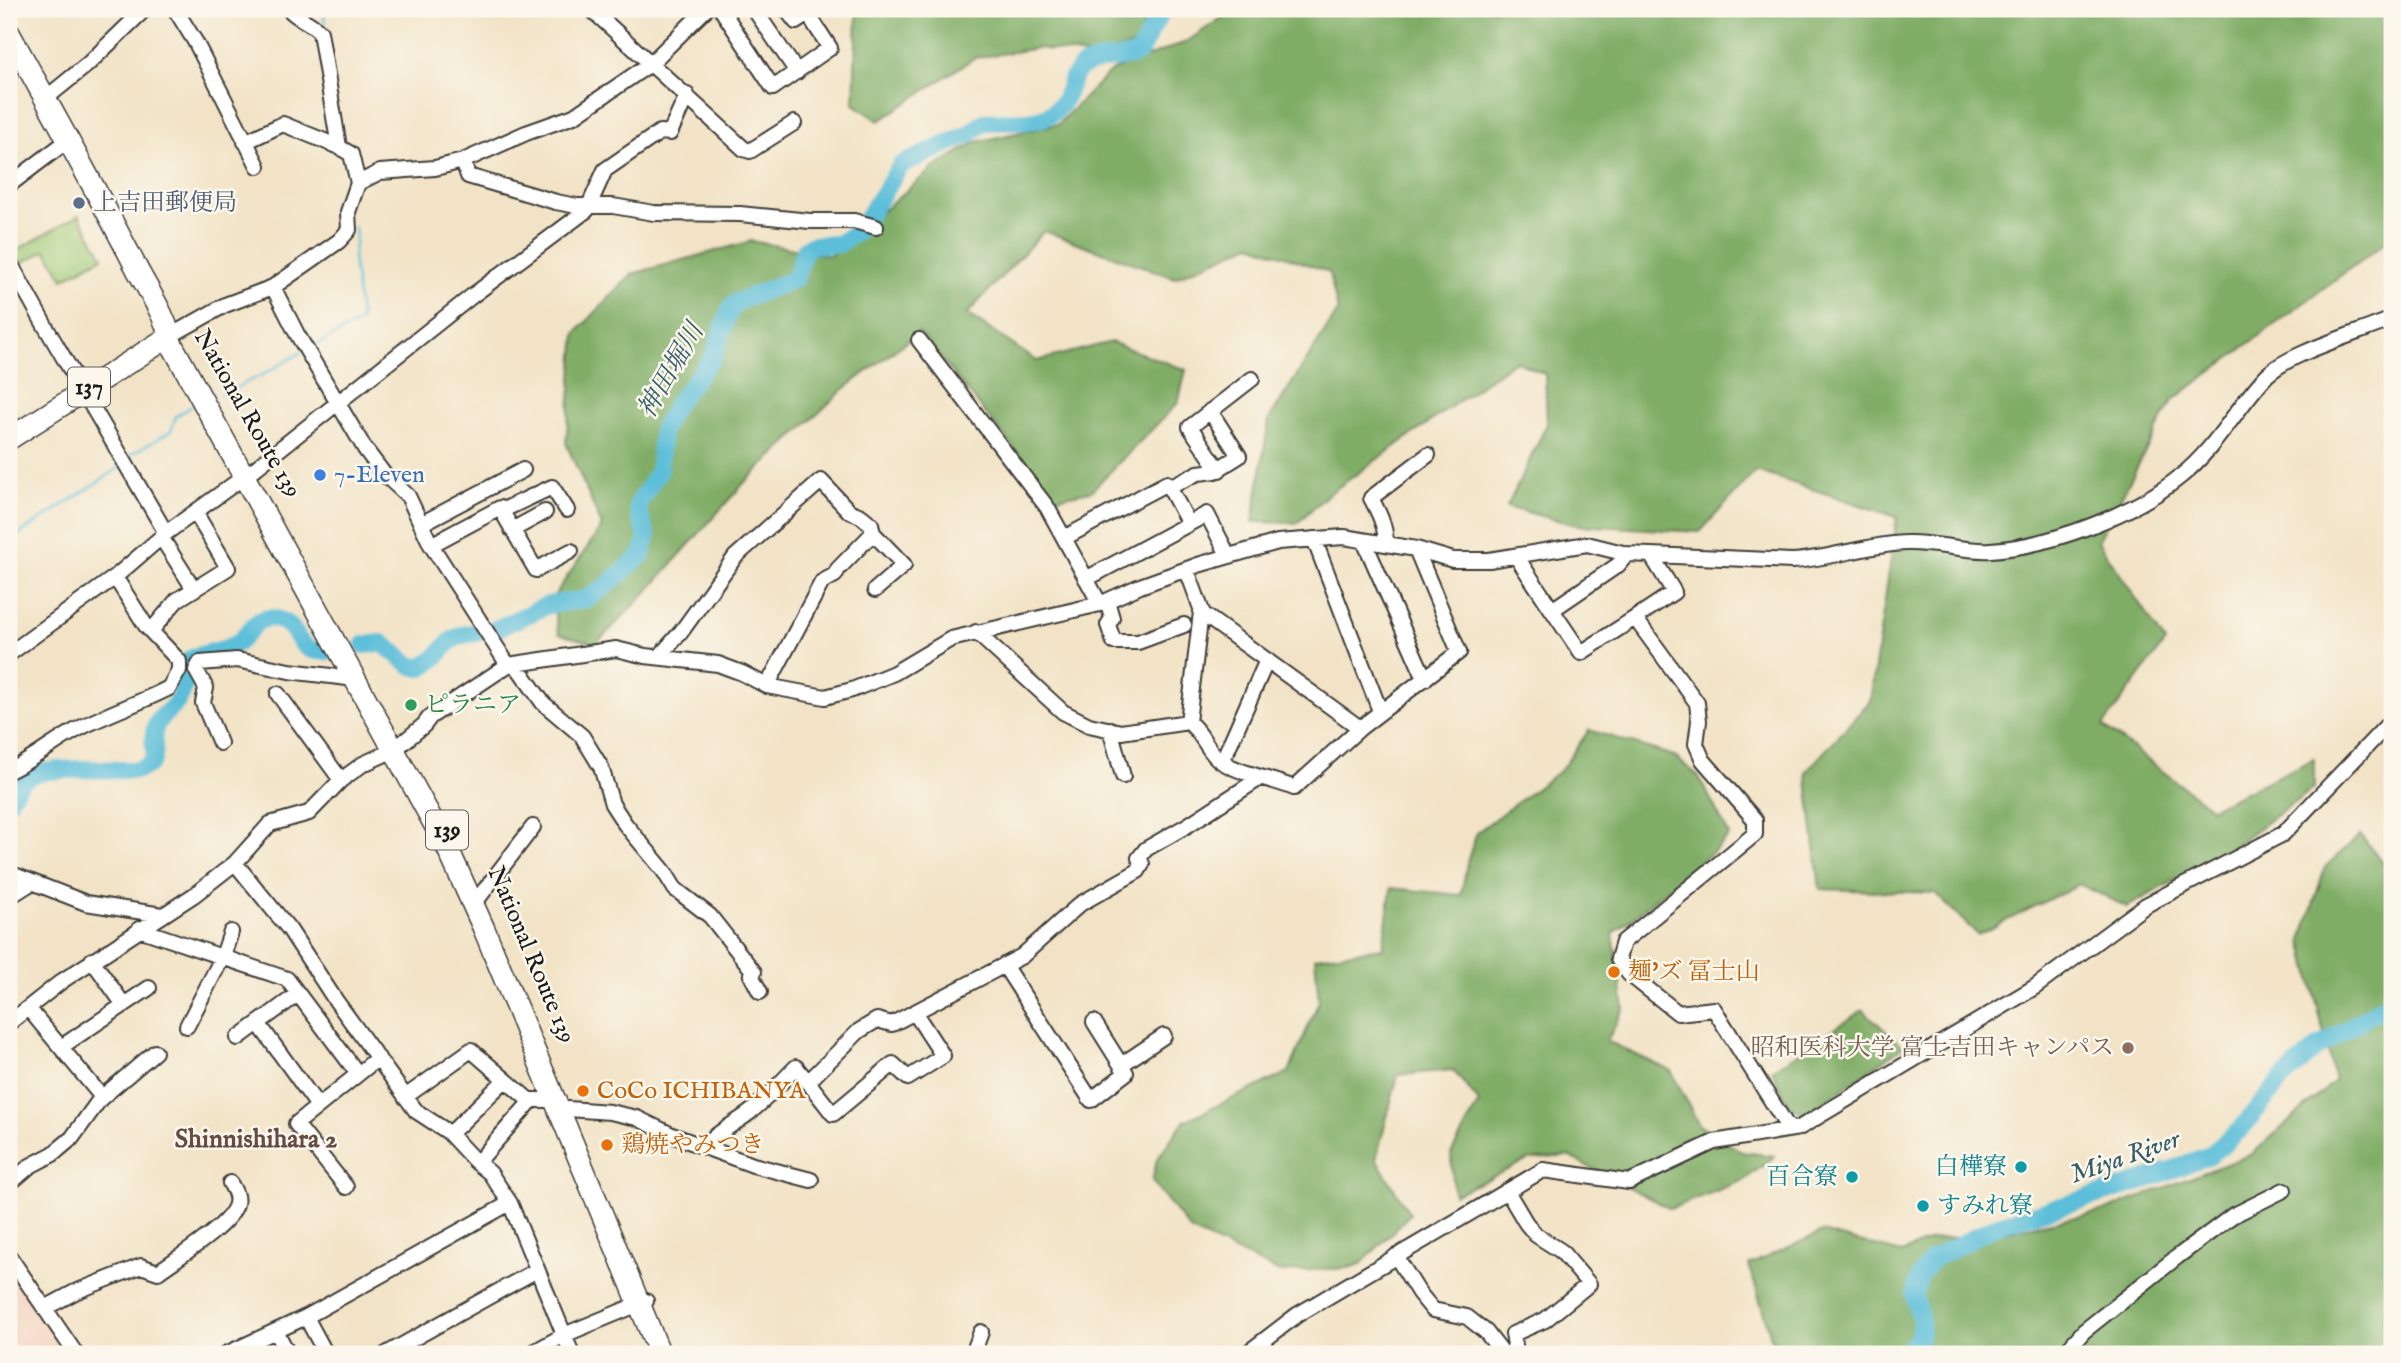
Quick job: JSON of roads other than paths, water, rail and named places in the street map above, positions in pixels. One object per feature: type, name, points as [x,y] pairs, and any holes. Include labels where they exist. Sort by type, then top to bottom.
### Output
[{"type":"highway","name":"National Route 139","points":[[9,33],[123,242],[170,335],[171,342],[248,472],[480,896],[560,1104]]},
{"type":"highway","name":"137","points":[[9,439],[170,335]]},
{"type":"highway","name":"National Route 139","points":[[248,472],[356,679],[398,746],[448,849],[560,1104],[643,1303],[660,1354]]},
{"type":"highway","name":"National Route 139","points":[[643,1303],[669,1354]]},
{"type":"street","points":[[45,99],[88,64],[145,9]]},
{"type":"street","points":[[175,9],[196,43],[258,166]]},
{"type":"street","points":[[289,9],[320,32],[339,147]]},
{"type":"street","points":[[592,9],[744,149],[750,151],[794,123]]},
{"type":"street","points":[[358,183],[380,172],[435,168],[463,161],[526,133],[575,116],[650,64],[706,9]]},
{"type":"street","points":[[721,9],[774,88],[830,48],[811,11],[796,22],[786,9]]},
{"type":"street","points":[[754,9],[797,72]]},
{"type":"street","points":[[9,654],[115,578],[164,535],[587,210],[605,170],[660,132],[670,133],[687,95]]},
{"type":"street","points":[[170,335],[225,305],[272,287],[338,241],[349,230],[348,212],[358,183],[351,154],[283,124],[245,142]]},
{"type":"street","points":[[9,185],[67,141]]},
{"type":"street","points":[[463,161],[468,176],[556,202],[613,206],[654,213],[740,214],[810,221],[854,221],[876,227]]},
{"type":"street","points":[[9,261],[194,589]]},
{"type":"street","points":[[272,287],[365,449],[383,473],[408,496],[431,545],[512,665],[544,703],[583,736],[601,768],[612,804],[625,824],[675,889],[699,906],[721,928],[754,972],[751,978],[760,992]]},
{"type":"street","points":[[9,1023],[92,960],[194,895],[235,863],[270,824],[309,813],[341,780],[363,764],[398,746],[430,717],[512,665],[616,649],[718,664],[767,686],[825,697],[852,691],[894,673],[951,639],[1103,602],[1228,555],[1278,542],[1314,539],[1344,537],[1416,549],[1453,560],[1489,560],[1587,544],[1627,554],[1800,561],[1879,545],[1938,543],[1990,550],[2032,543],[2079,530],[2119,514],[2150,497],[2181,477],[2220,436],[2268,374],[2291,359],[2392,319]]},
{"type":"street","points":[[919,340],[1047,507],[1086,579],[1112,618],[1108,625],[1114,642],[1138,642],[1184,625]]},
{"type":"street","points":[[1219,470],[1190,427],[1252,379]]},
{"type":"street","points":[[1168,486],[1198,473],[1219,470],[1239,456],[1210,411]]},
{"type":"street","points":[[1386,544],[1381,517],[1371,498],[1428,454]]},
{"type":"street","points":[[421,524],[523,470]]},
{"type":"street","points":[[659,657],[681,632],[735,557],[821,481],[849,511],[872,524],[873,533],[904,565],[874,590]]},
{"type":"street","points":[[1064,538],[1167,483],[1189,524]]},
{"type":"street","points":[[501,511],[552,487],[567,510]]},
{"type":"street","points":[[431,545],[500,508],[536,570],[571,551]]},
{"type":"street","points":[[151,631],[177,600],[228,568],[195,512]]},
{"type":"street","points":[[512,530],[545,512]]},
{"type":"street","points":[[1086,579],[1207,514],[1228,555]]},
{"type":"street","points":[[767,686],[822,582],[835,575],[873,533]]},
{"type":"street","points":[[1314,539],[1380,711]]},
{"type":"street","points":[[1364,541],[1425,679]]},
{"type":"street","points":[[976,632],[1063,712],[1089,725],[1121,732],[1188,722],[1196,728],[1217,760],[1260,778],[1276,780],[1294,788],[1380,711],[1459,652],[1416,549]]},
{"type":"street","points":[[1552,610],[1618,565],[1627,554]]},
{"type":"street","points":[[1516,556],[1581,653],[1674,592],[1651,555]]},
{"type":"street","points":[[1187,570],[1201,611],[1188,722]]},
{"type":"street","points":[[9,771],[30,761],[38,753],[83,726],[169,688],[179,670],[178,661],[135,612],[115,578]]},
{"type":"street","points":[[1201,611],[1360,728]]},
{"type":"street","points":[[1635,618],[1697,703],[1699,721],[1696,744],[1703,761],[1755,820],[1755,834],[1623,942],[1618,959],[1629,974],[1678,1013],[1714,1009],[1789,1129]]},
{"type":"street","points":[[220,743],[203,703],[206,688],[196,670],[200,663],[237,660],[289,671],[356,679]]},
{"type":"street","points":[[1222,762],[1267,660]]},
{"type":"street","points":[[278,694],[341,780]]},
{"type":"street","points":[[1246,1354],[1297,1315],[1543,1170],[1629,1182],[1714,1142],[1799,1128],[2035,987],[2146,905],[2283,834],[2392,720]]},
{"type":"street","points":[[1110,729],[1123,776]]},
{"type":"street","points":[[808,1082],[859,1031],[877,1020],[891,1024],[1022,957],[1080,904],[1138,871],[1142,864],[1139,858],[1146,849],[1260,778]]},
{"type":"street","points":[[480,896],[533,827]]},
{"type":"street","points":[[235,863],[289,929],[334,998],[416,1111],[450,1134],[490,1173],[510,1203],[572,1354]]},
{"type":"street","points":[[9,873],[86,903],[162,915]]},
{"type":"street","points":[[9,897],[31,883]]},
{"type":"street","points":[[139,929],[287,979],[358,1074]]},
{"type":"street","points":[[187,1026],[223,956],[231,932]]},
{"type":"street","points":[[92,960],[124,1005]]},
{"type":"street","points":[[1004,965],[1091,1100],[1126,1073],[1094,1022]]},
{"type":"street","points":[[61,1046],[149,988]]},
{"type":"street","points":[[238,1038],[298,994]]},
{"type":"street","points":[[28,1008],[102,1097]]},
{"type":"street","points":[[704,1146],[718,1132],[732,1126],[759,1105],[796,1068],[833,1114],[893,1064],[908,1078],[943,1056],[915,1013]]},
{"type":"street","points":[[258,1023],[318,1106]]},
{"type":"street","points":[[1121,1065],[1164,1036]]},
{"type":"street","points":[[405,1097],[471,1050],[531,1102]]},
{"type":"street","points":[[9,1184],[30,1166],[53,1154],[72,1138],[102,1097],[155,1052]]},
{"type":"street","points":[[345,1187],[296,1124],[378,1058]]},
{"type":"street","points":[[450,1134],[505,1080]]},
{"type":"street","points":[[477,1163],[532,1100],[637,1118],[673,1135],[753,1165],[810,1180]]},
{"type":"street","points":[[45,1308],[75,1292],[141,1266],[158,1272],[215,1231],[233,1211],[237,1202],[230,1183]]},
{"type":"street","points":[[2063,1354],[2084,1331],[2232,1216],[2284,1190]]},
{"type":"street","points":[[1507,1191],[1536,1235],[1561,1251],[1589,1284],[1545,1320],[1513,1334],[1515,1345],[1511,1354]]},
{"type":"street","points":[[226,1354],[254,1349],[276,1331],[306,1317],[510,1203]]},
{"type":"street","points":[[9,1255],[76,1354]]},
{"type":"street","points":[[1396,1256],[1433,1310],[1467,1317],[1486,1332],[1503,1354]]},
{"type":"street","points":[[386,1354],[537,1270]]},
{"type":"street","points":[[530,1354],[564,1335],[643,1303]]},
{"type":"street","points":[[306,1317],[326,1354]]},
{"type":"street","points":[[276,1331],[288,1354]]},
{"type":"street","points":[[973,1354],[981,1332]]},
{"type":"waterway","points":[[323,9],[326,30]]},
{"type":"waterway","name":"神田堀川","points":[[494,630],[548,605],[587,599],[642,555],[647,537],[638,504],[659,471],[662,430],[678,401],[713,357],[730,310],[737,302],[795,279],[805,249],[813,245],[839,244],[860,229],[901,165],[969,134],[984,122],[1028,121],[1048,116],[1064,100],[1073,78],[1082,67],[1095,61],[1139,53],[1163,9]]},
{"type":"waterway","points":[[313,347],[361,321],[353,258],[355,227]]},
{"type":"waterway","points":[[221,395],[302,352]]},
{"type":"waterway","points":[[127,457],[171,431],[176,416],[194,405]]},
{"type":"waterway","points":[[9,541],[122,466]]},
{"type":"waterway","name":"神田堀川","points":[[9,801],[22,781],[35,774],[79,769],[138,770],[146,766],[154,758],[155,728],[179,699],[189,660],[236,644],[263,619],[276,619],[285,623],[309,649],[329,651]]},
{"type":"waterway","name":"神田堀川","points":[[364,645],[382,643],[410,665],[419,668],[428,664],[456,638],[476,633]]},
{"type":"waterway","name":"Miya River","points":[[1905,1354],[1920,1335],[1921,1321],[1914,1295],[1920,1276],[1931,1260],[1995,1226],[2137,1183],[2210,1155],[2241,1129],[2282,1079],[2317,1048],[2392,1001]]},
{"type":"place","name":"上吉田郵便局","points":[[79,203]]},
{"type":"place","name":"7-Eleven","points":[[320,475]]},
{"type":"place","name":"ピラニア","points":[[411,705]]},
{"type":"place","name":"麺'ズ 冨士山","points":[[1614,972]]},
{"type":"place","name":"昭和医科大学 富士吉田キャンパス","points":[[2128,1048]]},
{"type":"place","name":"CoCo ICHIBANYA","points":[[583,1091]]},
{"type":"place","name":"鶏焼やみつき","points":[[607,1145]]},
{"type":"place","name":"白樺寮","points":[[2021,1167]]},
{"type":"place","name":"百合寮","points":[[1852,1177]]},
{"type":"place","name":"すみれ寮","points":[[1923,1206]]},
{"type":"district","name":"Shinnishihara 2","points":[[256,1139]]}]
